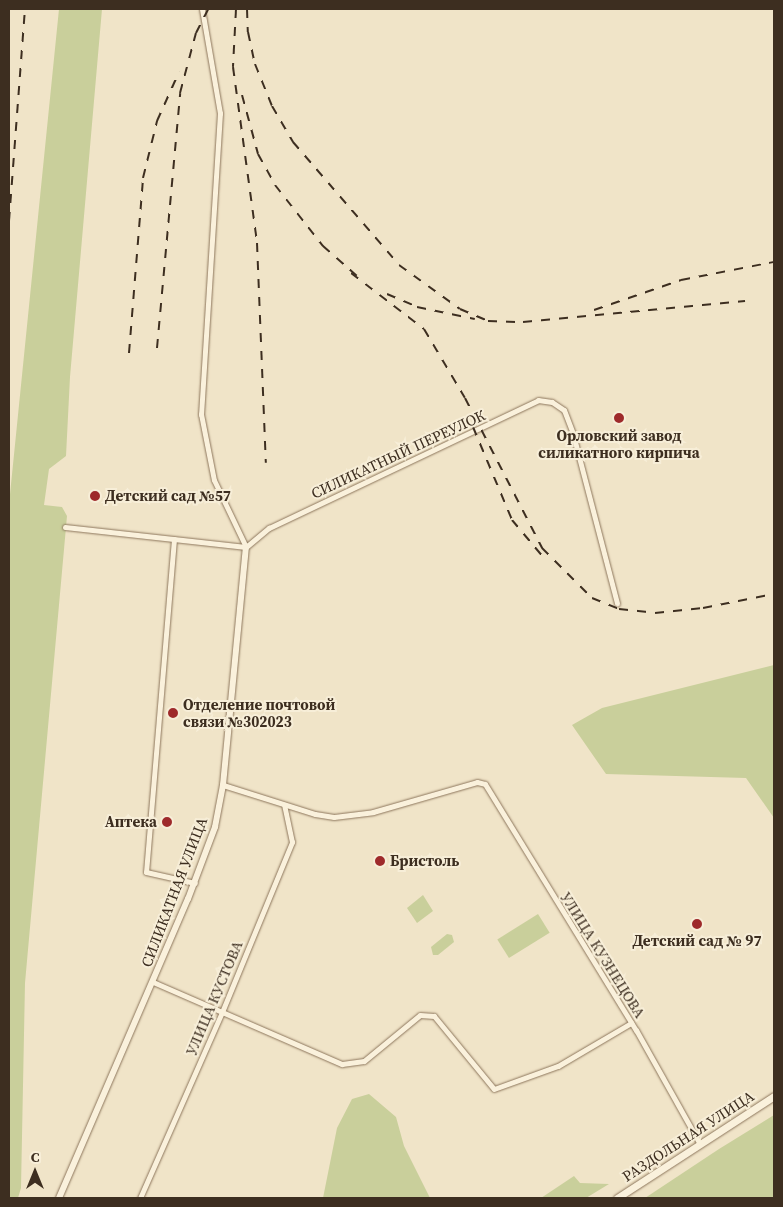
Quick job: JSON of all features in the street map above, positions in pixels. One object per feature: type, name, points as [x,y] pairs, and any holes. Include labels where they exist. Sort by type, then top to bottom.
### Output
[{"type":"main road","name":"РАЗДОЛЬНАЯ УЛИЦА","points":[[617,1198],[774,1096]]},
{"type":"street","points":[[202,9],[220,113],[200,414],[214,480],[246,547]]},
{"type":"street","name":"СИЛИКАТНЫЙ ПЕРЕУЛОК","points":[[246,547],[269,528],[538,400],[552,402],[564,410],[589,486],[617,603]]},
{"type":"street","points":[[65,527],[246,547]]},
{"type":"street","points":[[174,539],[146,872],[195,883]]},
{"type":"street","name":"СИЛИКАТНАЯ УЛИЦА","points":[[59,1198],[195,883],[215,827],[223,785],[246,547]]},
{"type":"street","name":"УЛИЦА КУЗНЕЦОВА","points":[[284,805],[315,814],[355,816],[482,783],[488,787],[548,891],[632,1023],[700,1144]]},
{"type":"street","points":[[223,785],[284,805]]},
{"type":"street","name":"УЛИЦА КУСТОВА","points":[[140,1198],[222,1012],[292,842],[284,805]]},
{"type":"street","points":[[153,982],[342,1064],[364,1061],[420,1015],[434,1016],[440,1020],[494,1089],[558,1066],[632,1023]]},
{"type":"green space","points":[[59,9],[102,9],[70,377],[66,456],[49,469],[44,505],[62,507],[67,516],[25,983],[21,1188],[18,1198],[9,1198],[9,504]]},
{"type":"green space","points":[[774,665],[774,818],[746,778],[606,774],[572,725],[602,708]]},
{"type":"green space","points":[[423,895],[433,911],[417,923],[407,908]]},
{"type":"green space","points":[[538,914],[550,933],[509,958],[497,939]]},
{"type":"green space","points":[[447,934],[452,935],[454,942],[438,955],[433,955],[431,947]]},
{"type":"green space","points":[[369,1094],[396,1117],[404,1146],[430,1198],[323,1198],[337,1128],[352,1099]]},
{"type":"green space","points":[[774,1115],[774,1198],[645,1198],[719,1149]]},
{"type":"green space","points":[[574,1176],[580,1183],[609,1184],[586,1198],[541,1198]]},
{"type":"railway","points":[[9,221],[25,9]]},
{"type":"railway","points":[[157,348],[180,93],[196,33],[208,9]]},
{"type":"railway","points":[[236,9],[233,67],[257,243],[266,463]]},
{"type":"railway","points":[[247,9],[248,32],[255,64],[272,106],[293,142],[399,265],[460,309],[488,321],[523,322],[745,301]]},
{"type":"railway","points":[[129,353],[143,178],[157,121],[179,72]]},
{"type":"railway","points":[[242,95],[258,154],[275,185],[323,246],[357,276]]},
{"type":"railway","points":[[594,310],[681,280],[774,262]]},
{"type":"railway","points":[[351,273],[424,329],[465,398],[542,548],[592,598],[619,609],[655,613],[703,608],[774,594]]},
{"type":"railway","points":[[387,294],[417,307],[475,319]]},
{"type":"railway","points":[[473,427],[512,520],[544,558]]},
{"type":"place","name":"Орловский завод силикатного кирпича","points":[[619,418]]},
{"type":"place","name":"Детский сад №57","points":[[95,496]]},
{"type":"place","name":"Отделение почтовой связи №302023","points":[[173,713]]},
{"type":"place","name":"Аптека","points":[[167,822]]},
{"type":"place","name":"Бристоль","points":[[380,861]]},
{"type":"place","name":"Детский сад № 97","points":[[697,924]]}]
